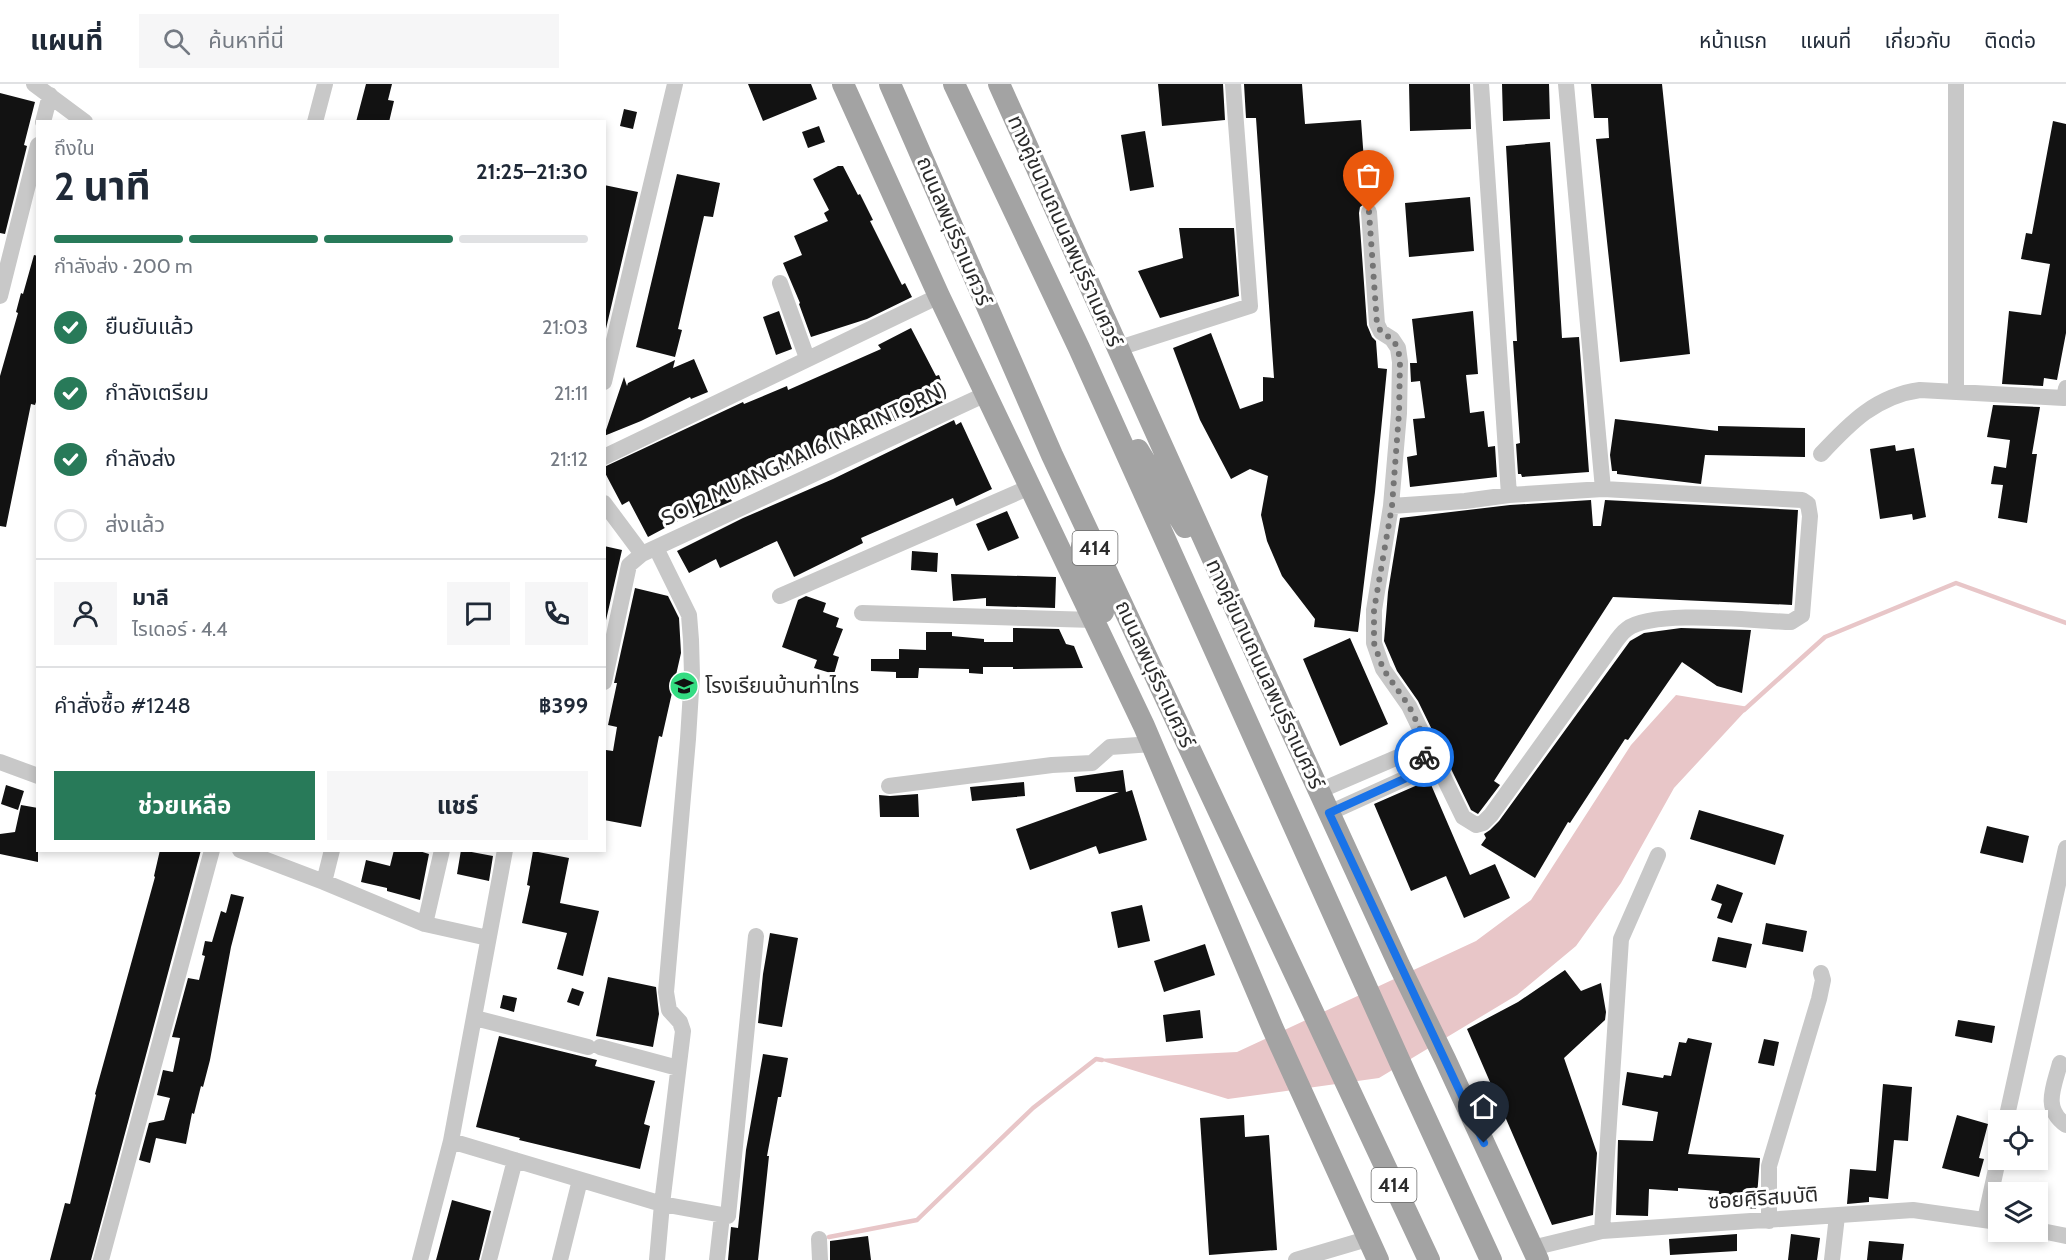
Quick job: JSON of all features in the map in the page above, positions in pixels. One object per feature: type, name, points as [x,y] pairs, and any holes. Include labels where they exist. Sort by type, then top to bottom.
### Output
[{"type":"main road","name":"414","points":[[843,84],[939,296],[1148,735],[1273,1029],[1378,1260]]},
{"type":"main road","name":"ถนนลพบุรีราเมศวร์","points":[[890,84],[1052,455],[1429,1260]]},
{"type":"main road","name":"414","points":[[954,84],[1079,348],[1491,1260]]},
{"type":"main road","name":"ทางคู่ขนานถนนลพบุรีราเมศวร์","points":[[999,84],[1235,608],[1535,1254]]},
{"type":"main road","points":[[1079,348],[1137,449],[1235,608]]},
{"type":"main road","points":[[1052,455],[1104,615],[1148,735]]},
{"type":"street","points":[[34,84],[82,120]]},
{"type":"street","points":[[316,120],[325,84]]},
{"type":"street","points":[[606,374],[675,84]]},
{"type":"street","points":[[1119,348],[1250,306],[1233,84]]},
{"type":"street","points":[[1480,84],[1509,495]]},
{"type":"street","points":[[1566,84],[1604,489]]},
{"type":"street","points":[[1956,84],[1956,392]]},
{"type":"street","points":[[44,120],[50,96]]},
{"type":"street","points":[[0,296],[36,153]]},
{"type":"street","points":[[1369,212],[1377,324],[1381,332],[1392,339],[1398,348],[1400,362],[1399,413],[1392,506],[1374,610],[1374,643],[1383,669],[1409,706],[1427,756],[1463,817],[1476,825],[1483,823],[1626,630],[1647,621],[1688,618],[1791,622],[1802,615],[1810,516],[1808,504],[1802,500],[1604,489],[1392,506]]},
{"type":"street","points":[[780,283],[807,358]]},
{"type":"street","points":[[606,456],[939,296]]},
{"type":"street","points":[[1821,454],[1854,420],[1888,398],[1905,392],[1920,390],[2064,398],[2066,388]]},
{"type":"street","name":"SOI 2 MUANGMAI 6 (NARINTORN)","points":[[649,551],[986,394]]},
{"type":"street","points":[[780,596],[1030,487]]},
{"type":"street","points":[[606,505],[649,551],[689,615],[692,640],[688,739],[666,992],[669,1010],[682,1026],[657,1260]]},
{"type":"street","points":[[606,673],[629,565],[649,551]]},
{"type":"street","points":[[862,613],[1094,620]]},
{"type":"street","points":[[889,786],[1052,765],[1092,763],[1110,747],[1148,735]]},
{"type":"street","points":[[1319,791],[1405,754],[1427,756]]},
{"type":"street","points":[[1329,813],[1415,774],[1427,756]]},
{"type":"street","points":[[0,762],[36,775]]},
{"type":"street","points":[[2008,1110],[2066,848]]},
{"type":"street","points":[[101,1260],[211,852]]},
{"type":"street","points":[[245,852],[425,924],[488,938]]},
{"type":"street","points":[[324,882],[332,852]]},
{"type":"street","points":[[425,924],[441,852]]},
{"type":"street","points":[[420,1260],[451,1141],[506,852]]},
{"type":"street","points":[[1602,1231],[1622,939],[1658,855]]},
{"type":"street","points":[[451,1141],[662,1204],[728,1216],[756,936]]},
{"type":"street","points":[[1769,1221],[1769,1166],[1819,999],[1821,973]]},
{"type":"street","points":[[474,1018],[678,1068]]},
{"type":"street","points":[[2060,1063],[2051,1100],[2057,1119],[2066,1125]]},
{"type":"street","points":[[489,1260],[515,1160]]},
{"type":"street","points":[[560,1260],[580,1180]]},
{"type":"street","name":"ซอยศิริสมบัติ","points":[[1535,1254],[1602,1231],[1913,1210],[1988,1220]]},
{"type":"street","points":[[717,1260],[722,1216]]},
{"type":"street","points":[[1832,1260],[1837,1216]]},
{"type":"street","points":[[2048,1232],[2066,1236]]},
{"type":"street","points":[[819,1239],[820,1260]]},
{"type":"street","points":[[1296,1260],[1368,1239]]},
{"type":"shaded area","points":[[1676,695],[1749,707],[1674,788],[1621,883],[1576,946],[1517,995],[1379,1078],[1228,1099],[1096,1059],[1237,1052],[1476,941],[1531,900],[1631,745]]},
{"type":"building","points":[[366,84],[392,84],[388,100],[394,101],[389,120],[357,120]]},
{"type":"building","points":[[748,84],[811,84],[817,99],[763,121]]},
{"type":"building","points":[[1158,84],[1223,84],[1225,120],[1162,126]]},
{"type":"building","points":[[1244,84],[1302,84],[1305,124],[1361,120],[1367,202],[1360,207],[1359,213],[1367,325],[1376,341],[1378,368],[1387,369],[1358,632],[1314,627],[1315,619],[1282,576],[1267,541],[1261,515],[1268,476],[1250,469],[1231,479],[1200,420],[1173,348],[1211,333],[1240,409],[1263,401],[1263,377],[1274,378],[1256,118],[1246,118]]},
{"type":"building","points":[[1409,84],[1470,84],[1471,129],[1410,131]]},
{"type":"building","points":[[1502,84],[1549,84],[1550,119],[1503,121]]},
{"type":"building","points":[[1591,84],[1662,84],[1690,354],[1620,362],[1596,139],[1609,138],[1608,118],[1594,118]]},
{"type":"building","points":[[0,93],[35,102],[24,145],[27,146],[5,234],[0,233]]},
{"type":"building","points":[[624,109],[637,112],[633,129],[620,126]]},
{"type":"building","points":[[2053,121],[2066,124],[2066,333],[2057,380],[2044,378],[2043,386],[2002,384],[2009,311],[2041,315],[2050,264],[2021,259],[2026,233],[2032,234]]},
{"type":"building","points":[[819,126],[825,142],[808,148],[802,132]]},
{"type":"building","points":[[1145,131],[1154,187],[1130,191],[1121,135]]},
{"type":"building","points":[[1550,142],[1562,338],[1579,337],[1589,472],[1522,477],[1518,474],[1516,444],[1520,443],[1513,341],[1517,341],[1506,146]]},
{"type":"building","points":[[838,166],[843,166],[858,195],[860,194],[873,220],[870,221],[902,285],[905,283],[912,297],[867,319],[811,337],[783,263],[802,255],[794,236],[828,221],[824,213],[829,210],[813,179]]},
{"type":"building","points":[[677,174],[720,183],[713,217],[704,216],[678,329],[682,330],[675,357],[636,347]]},
{"type":"building","points":[[606,185],[638,192],[606,329]]},
{"type":"building","points":[[1470,197],[1474,251],[1409,257],[1405,203]]},
{"type":"building","points":[[1179,228],[1234,228],[1239,296],[1160,318],[1138,271],[1183,258]]},
{"type":"building","points":[[34,255],[36,256],[36,402],[35,405],[31,404],[6,527],[0,526],[0,376],[18,313],[16,312],[21,293],[23,294]]},
{"type":"building","points":[[779,311],[792,349],[776,355],[763,317]]},
{"type":"building","points":[[1473,311],[1478,374],[1466,375],[1470,413],[1484,411],[1488,447],[1495,446],[1497,477],[1410,487],[1407,457],[1417,455],[1413,419],[1425,418],[1420,381],[1411,382],[1410,363],[1417,363],[1412,319]]},
{"type":"building","points":[[911,328],[936,376],[939,375],[948,400],[910,418],[909,415],[821,453],[730,498],[732,501],[693,518],[691,514],[648,537],[629,501],[622,505],[606,475],[606,466],[743,402],[744,404],[787,386],[788,390],[881,349],[878,345]]},
{"type":"building","points":[[694,359],[708,392],[691,399],[690,397],[606,435],[624,377],[627,386],[628,383],[675,360],[673,368]]},
{"type":"building","points":[[1993,405],[2040,407],[2032,454],[2037,454],[2027,523],[1998,518],[2003,485],[1991,484],[1994,466],[2006,468],[2010,440],[1987,437]]},
{"type":"building","points":[[1615,419],[1718,431],[1718,426],[1805,428],[1805,457],[1705,455],[1701,484],[1617,474],[1617,471],[1612,471],[1610,455]]},
{"type":"building","points":[[954,420],[956,425],[961,422],[992,489],[956,506],[953,498],[861,538],[863,543],[794,577],[777,541],[720,568],[716,559],[689,573],[677,551],[743,518],[833,479]]},
{"type":"building","points":[[1895,445],[1896,451],[1914,448],[1926,517],[1913,520],[1912,514],[1880,519],[1870,449]]},
{"type":"building","points":[[1591,500],[1593,526],[1601,526],[1605,500],[1798,510],[1792,605],[1613,597],[1494,781],[1500,785],[1478,814],[1471,810],[1418,701],[1397,671],[1384,641],[1388,592],[1400,518],[1510,505]]},
{"type":"building","points":[[1007,511],[1019,538],[988,551],[976,524]]},
{"type":"building","points":[[606,546],[622,550],[606,620]]},
{"type":"building","points":[[912,551],[938,553],[937,572],[911,570]]},
{"type":"building","points":[[951,574],[1056,577],[1055,608],[986,606],[986,598],[953,601]]},
{"type":"building","points":[[635,588],[668,596],[679,618],[681,653],[662,737],[659,736],[641,827],[606,820],[606,750],[613,751],[617,727],[608,725],[617,683],[614,683]]},
{"type":"building","points":[[806,596],[826,603],[823,612],[839,618],[836,627],[843,629],[833,655],[839,657],[834,674],[814,668],[817,660],[782,647],[798,600]]},
{"type":"building","points":[[1013,628],[1059,629],[1066,644],[1074,646],[1083,668],[983,667],[983,674],[969,673],[969,669],[919,668],[918,678],[896,678],[896,672],[871,671],[871,659],[899,659],[899,649],[926,650],[926,632],[952,632],[952,636],[984,639],[984,642],[1013,642]]},
{"type":"building","points":[[1681,628],[1751,630],[1742,693],[1717,686],[1682,662],[1628,740],[1625,739],[1570,823],[1568,822],[1535,878],[1481,845],[1486,838],[1484,834],[1499,821],[1630,641],[1644,633]]},
{"type":"building","points":[[1350,638],[1388,724],[1340,746],[1303,659]]},
{"type":"building","points":[[1123,770],[1126,792],[1132,790],[1147,840],[1099,854],[1096,846],[1030,870],[1016,829],[1119,792],[1076,792],[1074,777]]},
{"type":"building","points":[[1429,780],[1470,875],[1495,864],[1510,898],[1464,918],[1446,876],[1411,891],[1374,804]]},
{"type":"building","points":[[1024,782],[1025,796],[972,801],[970,787]]},
{"type":"building","points":[[6,785],[24,791],[18,810],[1,804]]},
{"type":"building","points":[[918,794],[919,817],[880,817],[879,795]]},
{"type":"building","points":[[21,805],[36,808],[38,862],[0,854],[0,834],[15,832]]},
{"type":"building","points":[[1699,810],[1784,835],[1775,865],[1690,839]]},
{"type":"building","points":[[1987,826],[2029,836],[2023,863],[1980,853]]},
{"type":"building","points":[[160,852],[200,852],[91,1260],[50,1260],[65,1203],[70,1204],[95,1094]]},
{"type":"building","points":[[394,852],[429,854],[420,900],[387,891],[387,888],[361,882],[366,860],[390,866]]},
{"type":"building","points":[[461,852],[493,856],[489,881],[457,874]]},
{"type":"building","points":[[533,852],[569,858],[560,903],[599,911],[583,976],[557,969],[567,933],[522,923],[530,886],[527,885]]},
{"type":"building","points":[[1717,884],[1743,893],[1732,923],[1717,918],[1722,904],[1711,900]]},
{"type":"building","points":[[231,894],[244,897],[231,947],[210,1060],[194,1114],[192,1113],[186,1144],[156,1138],[150,1163],[139,1160],[149,1123],[164,1120],[170,1098],[157,1095],[163,1070],[173,1072],[180,1038],[172,1037],[188,978],[199,980],[205,956],[202,955],[205,941],[212,942],[221,911],[226,913]]},
{"type":"building","points":[[1142,905],[1150,941],[1118,948],[1111,912]]},
{"type":"building","points":[[1766,923],[1807,931],[1803,952],[1762,944]]},
{"type":"building","points":[[770,933],[798,938],[782,1027],[758,1023]]},
{"type":"building","points":[[1718,937],[1752,944],[1746,968],[1712,961]]},
{"type":"building","points":[[1205,944],[1215,975],[1164,992],[1154,961]]},
{"type":"building","points":[[1565,970],[1581,991],[1601,983],[1606,1012],[1605,1020],[1564,1058],[1597,1153],[1593,1215],[1552,1225],[1467,1029],[1518,1002]]},
{"type":"building","points":[[608,977],[656,987],[659,1014],[653,1047],[596,1036]]},
{"type":"building","points":[[572,988],[584,992],[579,1006],[567,1002]]},
{"type":"building","points":[[503,995],[517,998],[514,1012],[500,1008]]},
{"type":"building","points":[[1200,1010],[1203,1038],[1166,1042],[1163,1015]]},
{"type":"building","points":[[1958,1020],[1995,1026],[1992,1043],[1955,1036]]},
{"type":"building","points":[[499,1036],[597,1060],[595,1066],[655,1081],[644,1124],[650,1126],[640,1169],[519,1140],[520,1138],[476,1127]]},
{"type":"building","points":[[1688,1038],[1712,1043],[1688,1154],[1760,1158],[1756,1209],[1718,1205],[1719,1191],[1678,1188],[1678,1191],[1649,1189],[1648,1216],[1616,1215],[1618,1140],[1653,1141],[1658,1112],[1622,1105],[1627,1072],[1663,1078],[1664,1075],[1671,1076],[1679,1042],[1686,1043]]},
{"type":"building","points":[[1764,1039],[1779,1042],[1774,1066],[1758,1063]]},
{"type":"building","points":[[763,1054],[788,1058],[767,1156],[769,1156],[758,1260],[728,1260],[731,1227],[738,1228],[746,1150]]},
{"type":"building","points":[[1883,1084],[1912,1087],[1908,1141],[1894,1140],[1888,1199],[1869,1197],[1869,1202],[1847,1204],[1850,1169],[1876,1171]]},
{"type":"building","points":[[1244,1115],[1245,1137],[1269,1135],[1277,1250],[1209,1255],[1200,1118]]},
{"type":"building","points":[[1957,1115],[1988,1124],[1979,1158],[1984,1159],[1979,1177],[1942,1168]]},
{"type":"building","points":[[452,1200],[491,1211],[479,1260],[436,1260]]},
{"type":"building","points":[[1737,1234],[1737,1251],[1670,1255],[1669,1239]]},
{"type":"building","points":[[1791,1234],[1820,1238],[1817,1260],[1788,1260]]},
{"type":"building","points":[[868,1236],[871,1260],[830,1260],[830,1241]]},
{"type":"building","points":[[1869,1241],[1904,1244],[1902,1260],[1867,1260]]},
{"type":"waterway","points":[[1744,710],[1825,637],[1956,583],[2066,623]]},
{"type":"waterway","points":[[829,1237],[917,1220],[1033,1108],[1096,1059],[1102,1060]]},
{"type":"way so far","points":[[1369,212],[1377,324],[1381,332],[1392,339],[1398,348],[1400,362],[1399,413],[1392,506],[1374,610],[1374,643],[1383,669],[1409,706],[1432,754],[1424,757]]},
{"type":"place","name":"โรงเรียนบ้านท่าไทร","points":[[684,686]]},
{"type":"route","points":[[1424,757],[1415,774],[1329,813],[1484,1143]]}]
